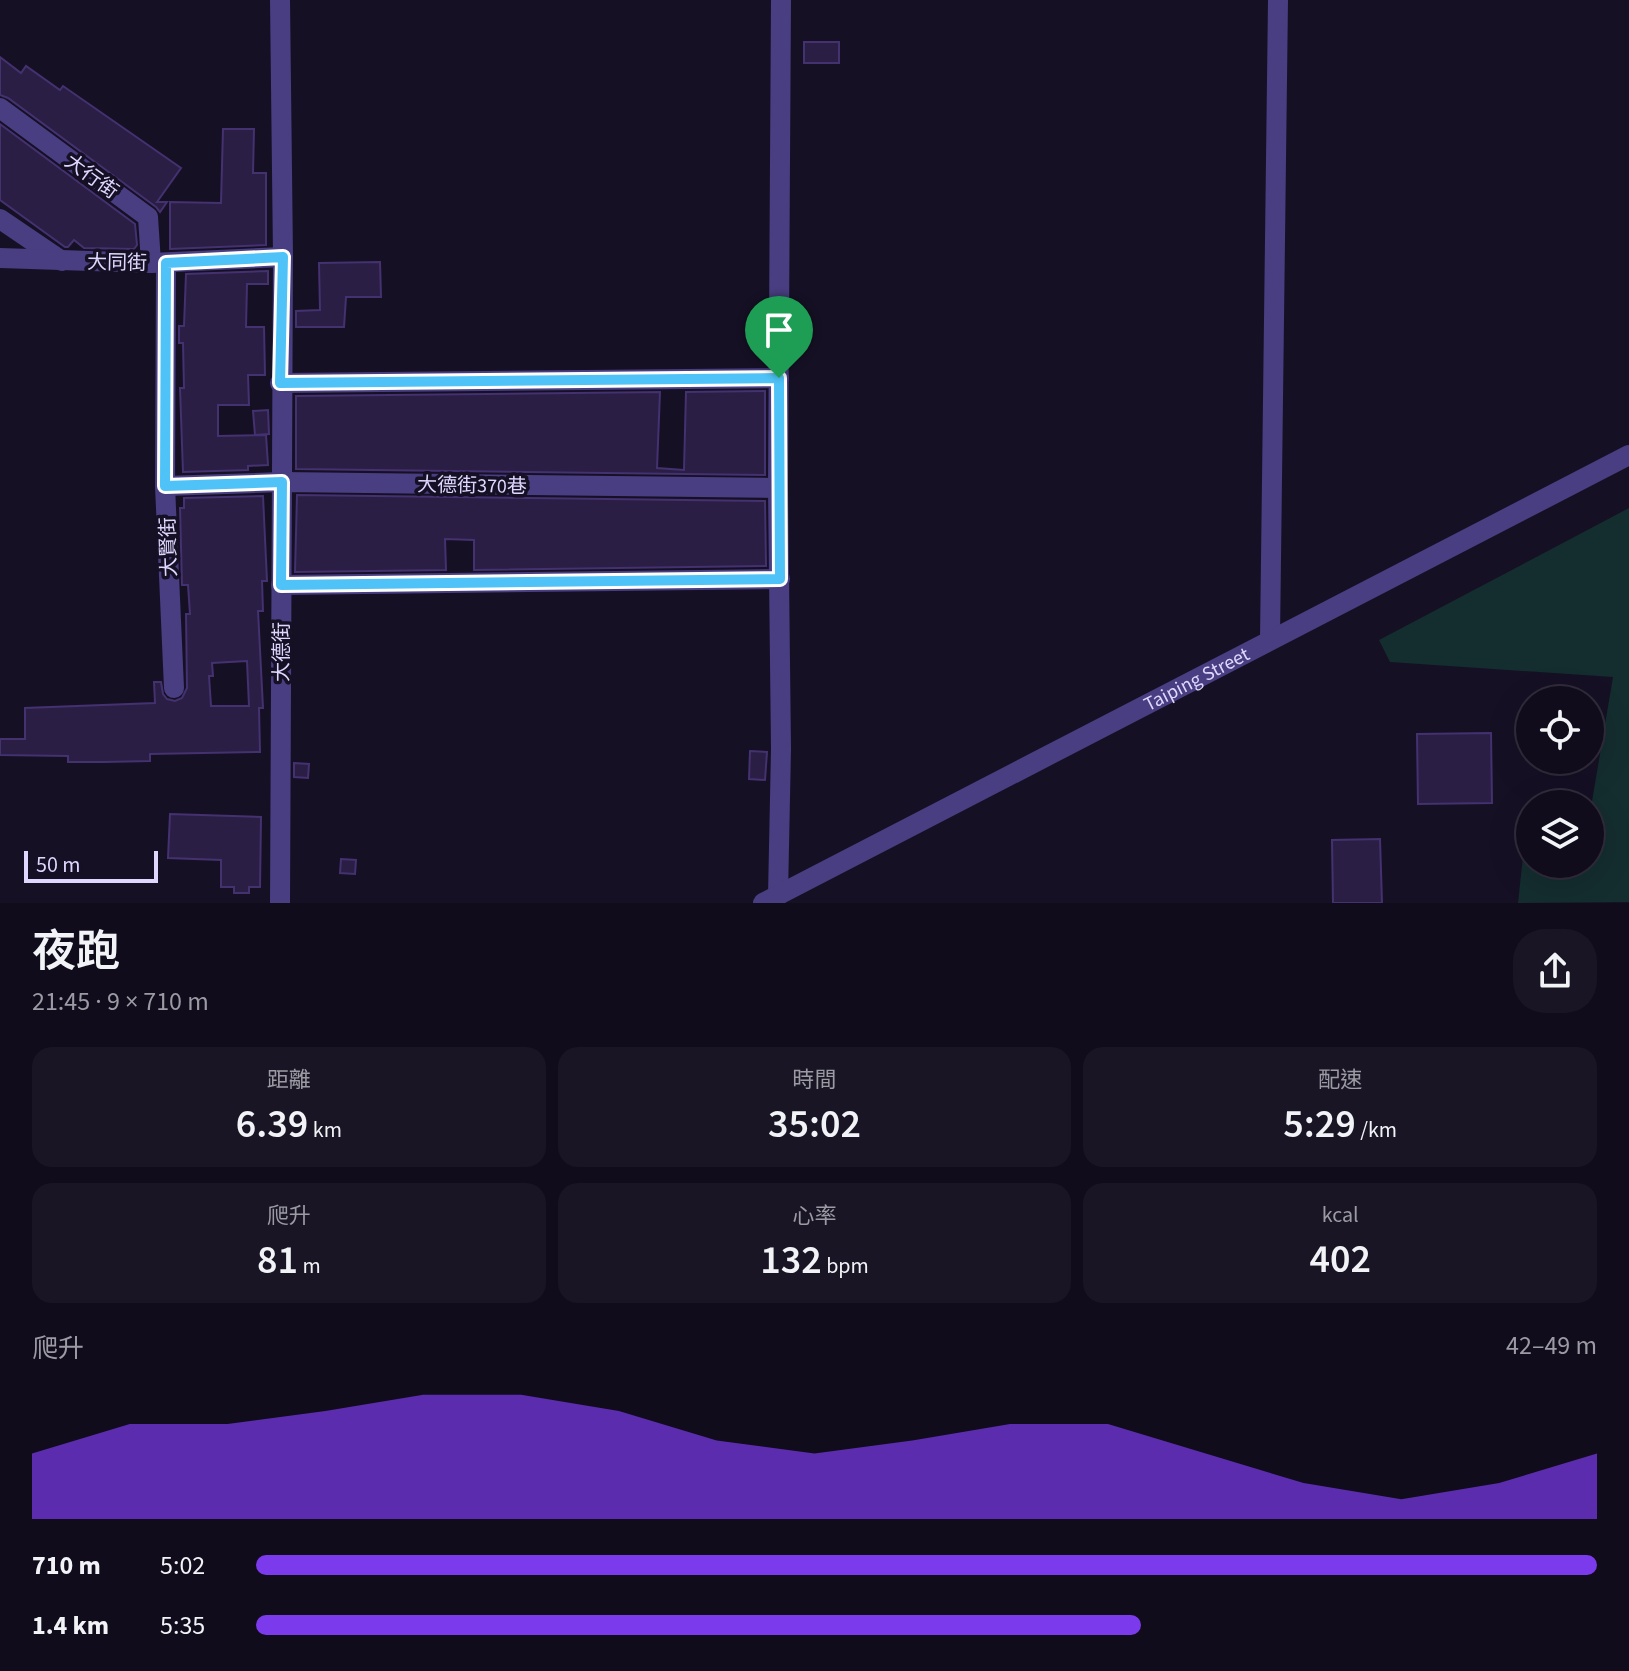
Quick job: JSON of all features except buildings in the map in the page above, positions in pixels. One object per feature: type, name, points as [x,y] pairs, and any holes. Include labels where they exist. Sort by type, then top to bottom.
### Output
[{"type":"street","name":"大德街","points":[[280,0],[283,257],[280,383],[280,903]]},
{"type":"street","points":[[770,899],[780,579],[781,0]]},
{"type":"street","points":[[1270,639],[1278,0]]},
{"type":"street","name":"大行街","points":[[0,108],[148,217],[158,263]]},
{"type":"street","points":[[0,219],[62,261]]},
{"type":"street","name":"大同街","points":[[0,258],[158,263],[283,257]]},
{"type":"street","name":"大賢街","points":[[158,263],[174,688]]},
{"type":"street","points":[[280,383],[779,378]]},
{"type":"street","name":"Taiping Street","points":[[770,899],[1629,455]]},
{"type":"street","name":"大德街370巷","points":[[165,486],[282,482],[778,488]]},
{"type":"street","points":[[281,585],[780,579]]},
{"type":"green space","points":[[1629,508],[1629,902],[1518,903],[1521,878],[1604,878],[1604,790],[1594,790],[1597,774],[1604,774],[1604,730],[1613,677],[1390,662],[1379,640]]},
{"type":"route","points":[[283,257],[280,383],[779,378],[780,579],[281,585],[282,482],[165,486],[166,263],[283,257]]}]
